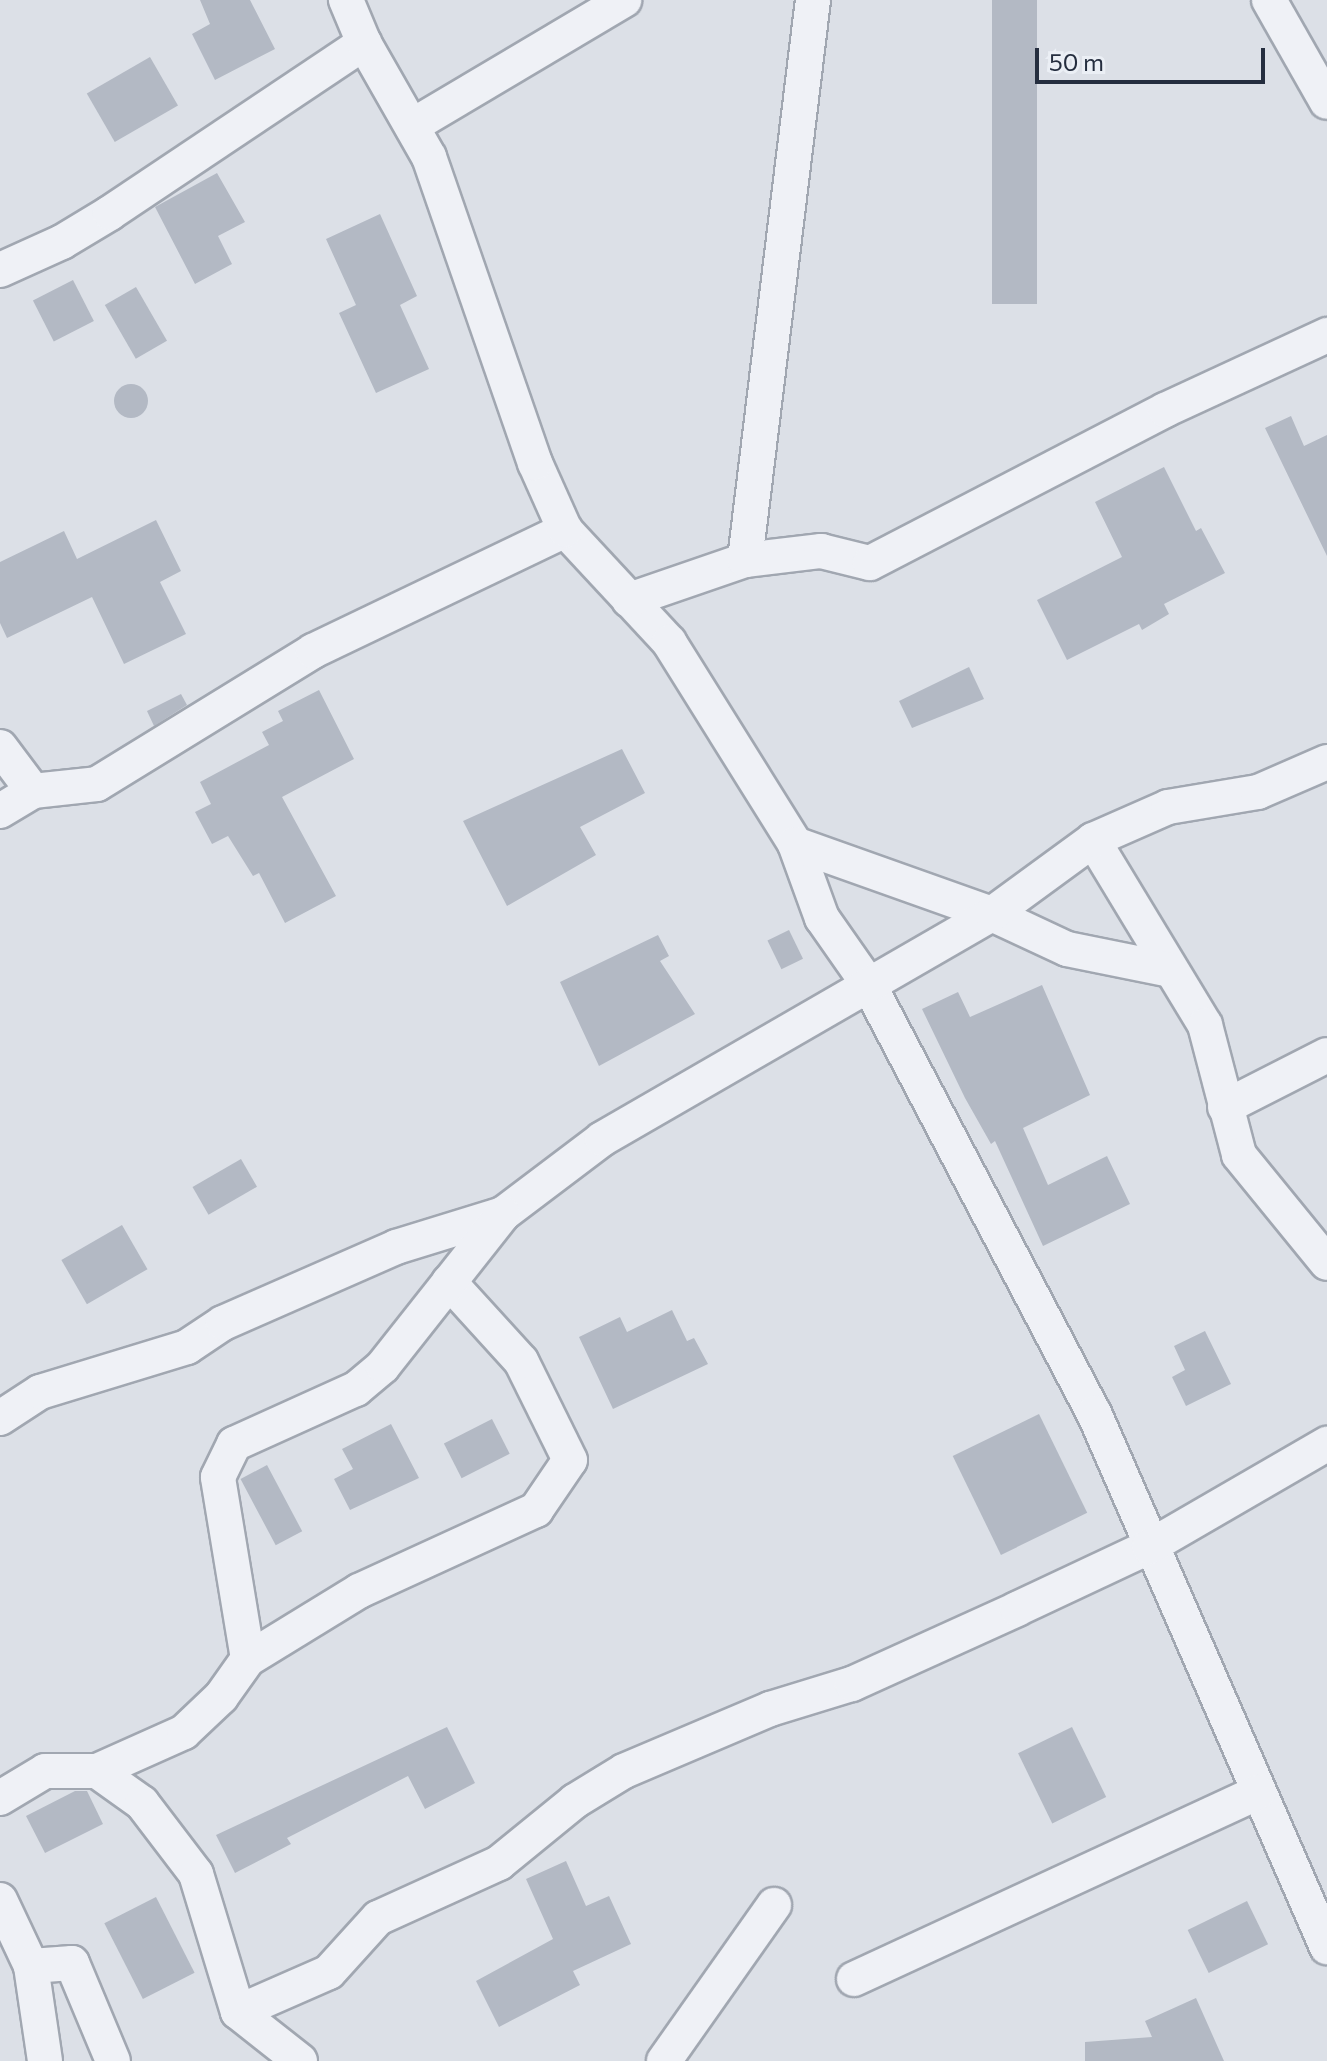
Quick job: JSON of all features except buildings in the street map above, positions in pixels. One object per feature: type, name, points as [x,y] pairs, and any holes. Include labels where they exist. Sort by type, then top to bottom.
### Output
[{"type":"street","points":[[346,0],[364,43],[429,157],[535,463],[565,530],[669,642],[795,844],[822,918],[869,985],[1094,1413],[1149,1547],[1327,1947]]},
{"type":"street","points":[[412,126],[624,0]]},
{"type":"street","points":[[745,560],[813,0]]},
{"type":"street","points":[[1269,0],[1327,102]]},
{"type":"street","points":[[0,270],[62,242],[110,213],[364,43]]},
{"type":"street","points":[[629,600],[745,560],[821,551],[870,563],[1165,410],[1327,335]]},
{"type":"street","points":[[0,811],[33,791],[97,784],[313,651],[565,530]]},
{"type":"street","points":[[0,747],[33,791]]},
{"type":"street","points":[[248,1659],[218,1477],[234,1444],[356,1389],[383,1366],[503,1214],[602,1139],[992,914],[1093,840],[1168,807],[1258,792],[1327,762]]},
{"type":"street","points":[[1093,840],[1166,969],[1205,1025],[1239,1155],[1327,1263]]},
{"type":"street","points":[[795,844],[992,914],[1067,949],[1166,969]]},
{"type":"street","points":[[1225,1107],[1327,1055]]},
{"type":"street","points":[[0,1418],[40,1392],[187,1347],[223,1323],[396,1247],[503,1214]]},
{"type":"street","points":[[0,1798],[45,1771],[97,1771],[184,1732],[221,1697],[248,1659],[359,1591],[536,1510],[570,1460],[521,1361],[449,1282]]},
{"type":"street","points":[[238,2012],[329,1972],[378,1918],[499,1863],[575,1801],[624,1771],[770,1709],[852,1684],[1149,1547],[1327,1444]]},
{"type":"street","points":[[97,1771],[142,1803],[196,1874],[238,2012],[300,2061]]},
{"type":"street","points":[[854,1979],[1258,1792]]},
{"type":"street","points":[[0,1900],[31,1966],[45,2061]]},
{"type":"street","points":[[664,2061],[774,1905]]},
{"type":"street","points":[[31,1966],[72,1963],[113,2061]]}]
